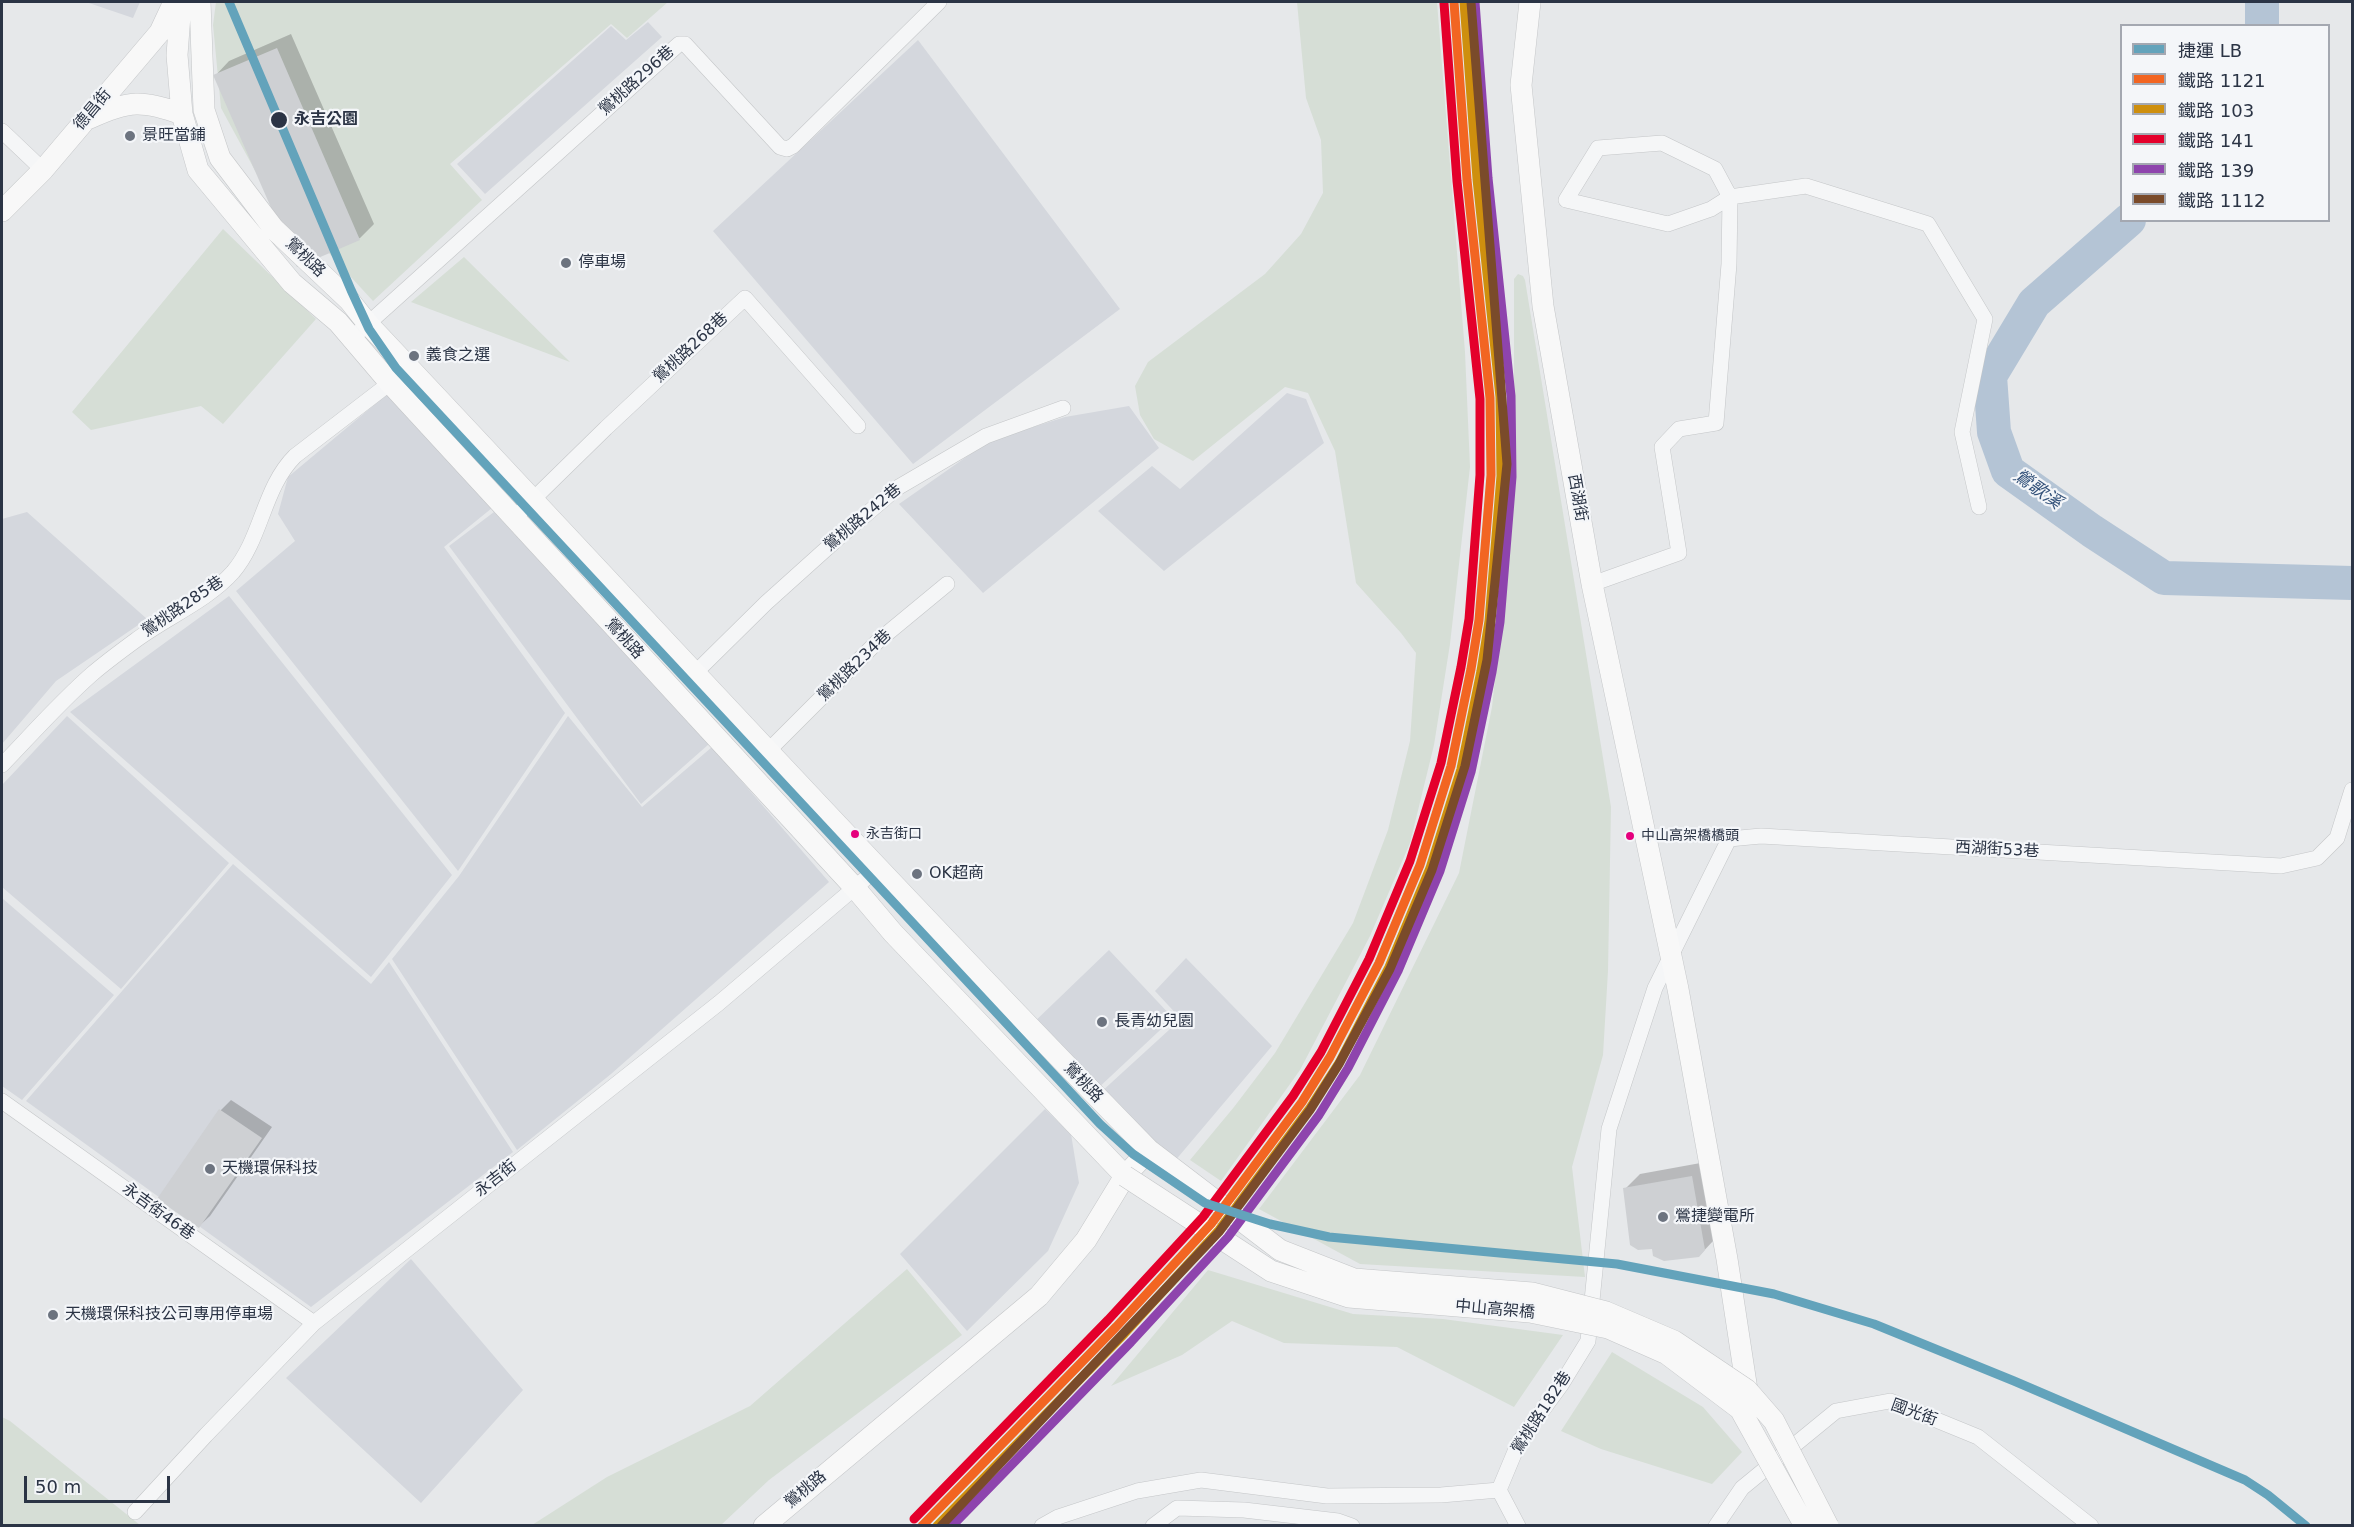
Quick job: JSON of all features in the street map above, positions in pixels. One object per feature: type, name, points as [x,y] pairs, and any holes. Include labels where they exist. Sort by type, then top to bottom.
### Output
[{"type":"main road","name":"德昌街","points":[[2,211],[43,170],[160,32],[174,2]]},
{"type":"main road","name":"鶯桃路","points":[[181,2],[177,55],[182,114],[198,170],[292,283],[338,322],[390,383],[855,888],[893,933],[1125,1176]]},
{"type":"main road","name":"鶯桃路","points":[[200,2],[204,110],[220,158],[274,230],[349,300],[368,324],[767,752],[985,983],[1149,1150],[1125,1176],[1086,1240],[1039,1296],[764,1526]]},
{"type":"main road","name":"西湖街","points":[[1530,2],[1521,85],[1543,306],[1592,584],[1678,989]]},
{"type":"main road","points":[[84,121],[113,108],[130,105],[152,104],[182,114]]},
{"type":"main road","name":"中山高架橋","points":[[1678,989],[1727,1259],[1743,1400],[1805,1526]]},
{"type":"main road","name":"中山高架橋","points":[[1149,1150],[1280,1250],[1354,1279],[1532,1293],[1606,1312],[1674,1341],[1743,1400]]},
{"type":"main road","name":"中山高架橋","points":[[1125,1176],[1271,1271],[1349,1297],[1530,1312],[1608,1328],[1667,1354],[1774,1421],[1827,1526]]},
{"type":"street","name":"鶯桃路296巷","points":[[351,339],[679,44],[686,44],[780,147],[787,149],[793,146],[939,2]]},
{"type":"street","points":[[2,131],[43,170]]},
{"type":"street","points":[[1592,584],[1678,553],[1662,447],[1679,429],[1716,423],[1729,264],[1730,197],[1715,169],[1662,143],[1598,148],[1566,200],[1668,224],[1711,209],[1730,197],[1806,186],[1928,224],[1985,319],[1962,432],[1978,507]]},
{"type":"street","name":"鶯桃路268巷","points":[[514,518],[745,298],[858,426]]},
{"type":"street","name":"鶯桃路285巷","points":[[2,765],[92,674],[138,639],[220,585],[235,570],[246,552],[284,467],[390,383]]},
{"type":"street","name":"鶯桃路242巷","points":[[694,674],[766,603],[897,488],[986,436],[1063,408]]},
{"type":"street","name":"鶯桃路234巷","points":[[767,752],[878,641],[947,584]]},
{"type":"street","name":"西湖街53巷","points":[[1670,957],[1729,839],[1761,836],[2281,866],[2317,858],[2337,838],[2352,790]]},
{"type":"street","name":"永吉街","points":[[135,1512],[314,1323],[719,1003],[878,868]]},
{"type":"street","name":"鶯桃路182巷","points":[[1499,1490],[1519,1442],[1561,1385],[1588,1341],[1609,1129],[1655,988],[1670,957]]},
{"type":"street","name":"永吉街46巷","points":[[2,1101],[314,1323]]},
{"type":"street","name":"國光街","points":[[1716,1526],[1742,1488],[1836,1411],[1890,1401],[1978,1437],[2091,1526]]},
{"type":"street","points":[[1042,1526],[1058,1517],[1137,1491],[1201,1480],[1327,1496],[1441,1495],[1499,1490],[1518,1526]]},
{"type":"street","points":[[1153,1526],[1177,1508],[1244,1510],[1338,1521],[1352,1526]]},
{"type":"shaded area","points":[[86,2],[140,2],[133,18]]},
{"type":"shaded area","name":"永吉公園","points":[[216,2],[668,2],[627,38],[611,24],[450,164],[482,200],[373,301],[258,176],[221,108],[213,25]]},
{"type":"shaded area","points":[[1297,2],[1437,2],[1465,352],[1470,467],[1450,644],[1434,745],[1410,843],[1370,936],[1300,1070],[1221,1181],[1190,1160],[1275,1053],[1353,923],[1388,830],[1410,741],[1416,653],[1356,583],[1335,451],[1308,393],[1285,387],[1193,461],[1154,439],[1140,415],[1135,386],[1148,362],[1265,274],[1301,234],[1323,193],[1321,140],[1306,98]]},
{"type":"shaded area","points":[[648,22],[662,37],[485,194],[457,164],[611,26],[626,40]]},
{"type":"shaded area","points":[[918,40],[1120,309],[913,464],[713,231]]},
{"type":"shaded area","points":[[223,229],[316,319],[223,424],[201,406],[91,430],[72,412]]},
{"type":"shaded area","points":[[464,257],[570,362],[411,302]]},
{"type":"shaded area","points":[[1518,274],[1525,280],[1611,807],[1608,971],[1603,1055],[1572,1167],[1585,1277],[1360,1264],[1259,1209],[1360,1075],[1459,873],[1492,707],[1514,501],[1514,279]]},
{"type":"shaded area","points":[[392,390],[492,508],[444,547],[565,713],[458,871],[236,591],[295,541],[278,514],[288,477]]},
{"type":"shaded area","points":[[1287,393],[1306,399],[1324,443],[1164,571],[1098,511],[1152,466],[1180,489]]},
{"type":"shaded area","points":[[1129,406],[1159,448],[983,593],[899,504],[989,441],[1065,417]]},
{"type":"shaded area","points":[[27,512],[147,619],[56,681],[2,744],[2,519]]},
{"type":"shaded area","points":[[494,512],[709,744],[641,804],[449,546]]},
{"type":"shaded area","points":[[229,596],[452,875],[371,977],[70,712]]},
{"type":"shaded area","points":[[67,716],[229,863],[121,989],[2,887],[2,785]]},
{"type":"shaded area","points":[[568,716],[642,807],[712,747],[829,882],[611,1074],[517,1150],[392,959],[459,876]]},
{"type":"shaded area","points":[[233,864],[371,984],[389,962],[513,1152],[311,1307],[26,1101]]},
{"type":"shaded area","points":[[2,898],[114,995],[22,1100],[2,1086]]},
{"type":"shaded area","name":"長青幼兒園","points":[[1109,950],[1173,1018],[1095,1091],[1030,1026]]},
{"type":"shaded area","points":[[1186,958],[1272,1046],[1174,1162],[1100,1093],[1181,1019],[1155,991]]},
{"type":"shaded area","points":[[1045,1109],[1071,1134],[1079,1183],[1048,1251],[967,1331],[900,1254]]},
{"type":"shaded area","points":[[411,1259],[523,1390],[421,1503],[286,1378]]},
{"type":"shaded area","points":[[907,1269],[962,1335],[769,1480],[721,1525],[532,1525],[607,1477],[750,1406]]},
{"type":"shaded area","points":[[1208,1270],[1353,1314],[1443,1319],[1563,1335],[1514,1407],[1397,1347],[1284,1343],[1232,1321],[1182,1355],[1111,1386]]},
{"type":"shaded area","points":[[1612,1352],[1703,1407],[1742,1452],[1712,1484],[1601,1449],[1561,1431]]},
{"type":"shaded area","points":[[2,1417],[10,1421],[140,1525],[2,1525]]},
{"type":"building","points":[[277,48],[360,240],[297,267],[213,75]]},
{"type":"building","name":"天機環保科技","points":[[219,1109],[262,1138],[199,1228],[157,1199]]},
{"type":"building","name":"鶯捷變電所","points":[[1692,1176],[1705,1250],[1699,1257],[1664,1261],[1653,1256],[1652,1249],[1638,1250],[1630,1245],[1623,1188]]},
{"type":"waterway","name":"鶯歌溪","points":[[2262,2],[2262,24]]},
{"type":"waterway","name":"鶯歌溪","points":[[2127,222],[2034,303],[1990,376],[1994,432],[2008,471],[2092,531],[2164,578],[2352,583]]},
{"type":"metro line","name":"LB","points":[[229,2],[351,290],[369,329],[396,368],[1100,1124],[1133,1154],[1205,1203],[1270,1224],[1329,1237],[1617,1264],[1774,1294],[1874,1324],[2245,1480],[2268,1495],[2306,1526]]},
{"type":"rail line","name":"1121","points":[[922,1526],[1116,1327],[1211,1224],[1302,1102],[1330,1057],[1379,963],[1420,865],[1451,766],[1471,669],[1479,620],[1491,475],[1490,398],[1467,180],[1454,2]]},
{"type":"rail line","name":"103","points":[[937,1526],[1124,1334],[1219,1230],[1310,1108],[1339,1063],[1389,967],[1430,868],[1461,769],[1481,671],[1489,621],[1501,476],[1500,397],[1477,179],[1464,2]]},
{"type":"rail line","name":"1112","points":[[941,1526],[1219,1232],[1310,1110],[1339,1064],[1390,969],[1432,870],[1465,766],[1487,660],[1507,464],[1471,2]]},
{"type":"rail line","name":"139","points":[[952,1526],[1131,1342],[1228,1237],[1319,1115],[1348,1068],[1398,971],[1440,871],[1471,772],[1492,672],[1500,622],[1512,477],[1511,396],[1488,178],[1475,2]]},
{"type":"rail line","name":"141","points":[[914,1519],[1108,1320],[1203,1217],[1293,1096],[1321,1052],[1369,959],[1410,861],[1441,763],[1461,667],[1469,619],[1480,475],[1480,399],[1457,181],[1444,3]]},
{"type":"place","name":"永吉公園","points":[[279,120]]},
{"type":"place","name":"景旺當鋪","points":[[130,136]]},
{"type":"place","name":"停車場","points":[[566,263]]},
{"type":"place","name":"義食之選","points":[[414,356]]},
{"type":"place","name":"永吉街口","points":[[855,834]]},
{"type":"place","name":"中山高架橋橋頭","points":[[1630,836]]},
{"type":"place","name":"OK超商","points":[[917,874]]},
{"type":"place","name":"長青幼兒園","points":[[1102,1022]]},
{"type":"place","name":"天機環保科技","points":[[210,1169]]},
{"type":"place","name":"鶯捷變電所","points":[[1663,1217]]},
{"type":"place","name":"天機環保科技公司專用停車場","points":[[53,1315]]}]
